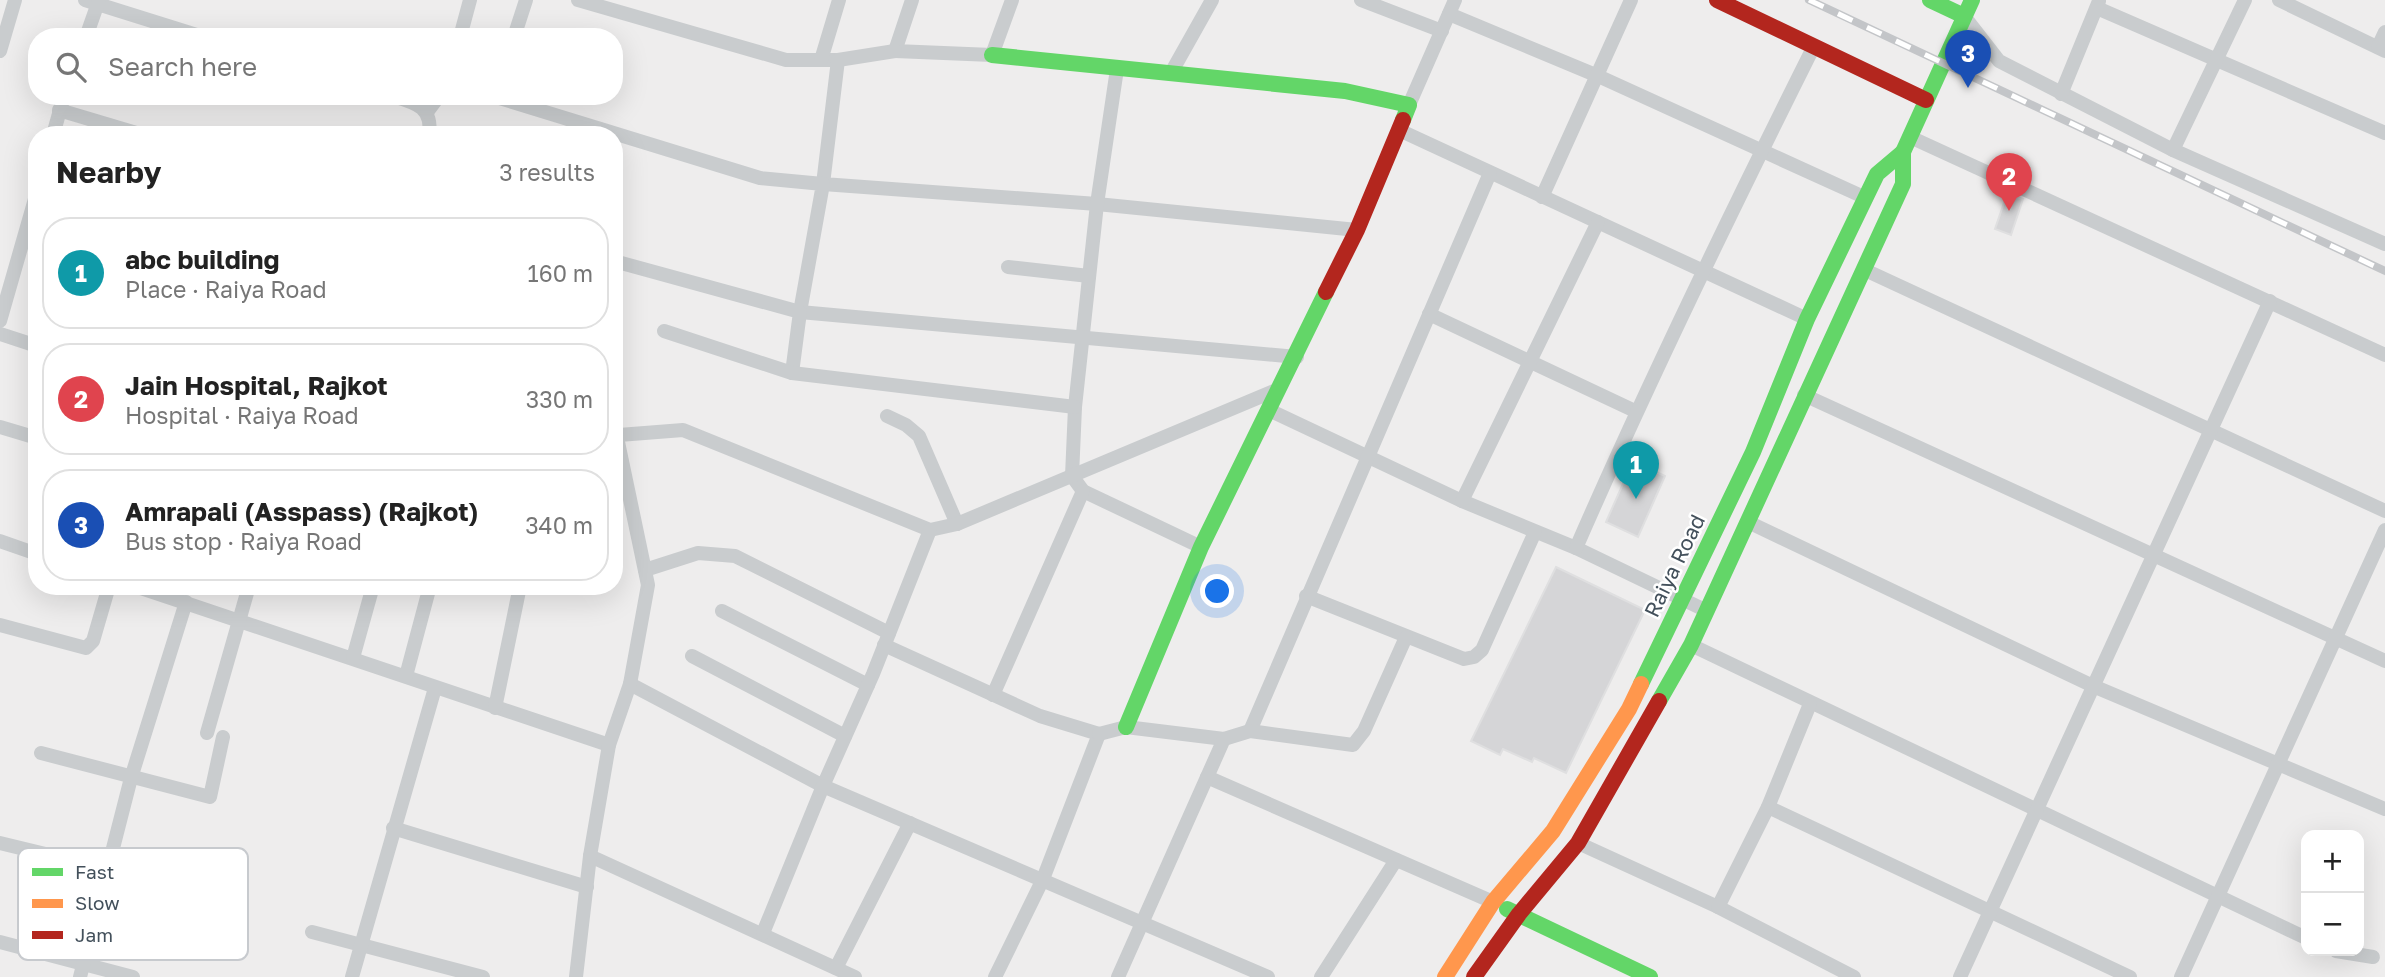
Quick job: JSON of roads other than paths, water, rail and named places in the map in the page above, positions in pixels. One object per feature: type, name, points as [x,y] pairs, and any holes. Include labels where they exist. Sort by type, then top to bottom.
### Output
[{"type":"street","points":[[0,51],[15,0]]},
{"type":"street","points":[[462,28],[470,0]]},
{"type":"street","points":[[517,28],[526,0]]},
{"type":"street","points":[[578,0],[786,60],[838,60],[895,51],[992,55],[1345,90],[1409,105]]},
{"type":"street","points":[[821,60],[839,0]]},
{"type":"street","points":[[895,51],[912,0]]},
{"type":"street","points":[[992,55],[1012,0]]},
{"type":"street","points":[[1171,73],[1212,0]]},
{"type":"street","points":[[1361,0],[1442,31]]},
{"type":"street","points":[[1126,727],[1201,547],[1297,357],[1357,230],[1455,0]]},
{"type":"street","points":[[1542,197],[1631,0]]},
{"type":"street","points":[[1717,0],[1926,100]]},
{"type":"street","points":[[1930,0],[1964,16],[1998,61],[2173,150],[2385,244]]},
{"type":"street","name":"Raiya Road","points":[[1445,977],[1493,902],[1560,820],[1629,709],[1753,452],[1807,319],[1877,174],[1903,152],[1972,0]]},
{"type":"street","points":[[2173,150],[2245,0]]},
{"type":"street","points":[[2279,0],[2381,49],[2385,32]]},
{"type":"street","points":[[88,28],[94,1],[176,28]]},
{"type":"street","points":[[2062,94],[2098,4],[2217,61],[2385,133]]},
{"type":"street","points":[[1449,14],[1598,76],[1866,198]]},
{"type":"street","points":[[1576,548],[1635,411],[1814,46]]},
{"type":"street","points":[[792,373],[823,184],[838,60]]},
{"type":"street","points":[[1117,69],[1097,204],[1074,407],[1072,476],[1083,491],[1201,547]]},
{"type":"street","points":[[56,126],[61,105]]},
{"type":"street","points":[[67,105],[121,126]]},
{"type":"street","points":[[420,105],[427,112],[430,126]]},
{"type":"street","points":[[427,112],[432,105]]},
{"type":"street","points":[[522,105],[591,126]]},
{"type":"street","points":[[1399,130],[1807,319]]},
{"type":"street","points":[[623,136],[760,178],[1097,204],[1357,230]]},
{"type":"street","points":[[1910,137],[2385,355]]},
{"type":"street","name":"Raiya Road","points":[[1474,977],[1518,914],[1578,843],[1691,645],[1903,184],[1903,152]]},
{"type":"street","points":[[1250,731],[1490,173]]},
{"type":"street","points":[[1462,501],[1598,222]]},
{"type":"street","points":[[0,321],[28,233]]},
{"type":"street","points":[[623,263],[800,312],[1297,357]]},
{"type":"street","points":[[1008,267],[1089,276]]},
{"type":"street","points":[[1865,270],[2385,510]]},
{"type":"street","points":[[1960,977],[2035,808],[2270,301]]},
{"type":"street","points":[[1429,314],[1635,411]]},
{"type":"street","points":[[664,331],[792,373],[1074,407]]},
{"type":"street","points":[[0,334],[28,343]]},
{"type":"street","points":[[623,429],[682,430],[930,530],[957,524],[1280,389]]},
{"type":"street","points":[[1804,395],[2385,661]]},
{"type":"street","points":[[1269,410],[1462,501],[1576,548],[1707,611]]},
{"type":"street","points":[[887,416],[906,425],[919,436],[957,524]]},
{"type":"street","points":[[0,427],[28,435]]},
{"type":"street","points":[[576,977],[590,856],[610,745],[631,684],[648,585],[623,459]]},
{"type":"street","points":[[993,695],[1083,491]]},
{"type":"street","points":[[1748,522],[2093,686],[2385,809]]},
{"type":"street","points":[[763,933],[823,786],[869,685],[930,530]]},
{"type":"street","points":[[2181,977],[2385,530]]},
{"type":"street","points":[[1306,596],[1464,659],[1474,657],[1482,650],[1535,532]]},
{"type":"street","points":[[0,541],[28,551]]},
{"type":"street","points":[[645,570],[698,553],[735,556],[993,695],[1040,716],[1099,734],[1126,727],[1224,739],[1250,731],[1353,745],[1364,732],[1406,636]]},
{"type":"street","points":[[0,625],[86,648],[93,641],[106,595]]},
{"type":"street","points":[[164,595],[610,745]]},
{"type":"street","points":[[207,733],[247,595]]},
{"type":"street","points":[[353,658],[370,595]]},
{"type":"street","points":[[406,676],[428,595]]},
{"type":"street","points":[[495,708],[518,595]]},
{"type":"street","points":[[113,848],[131,778],[186,602]]},
{"type":"street","points":[[722,611],[869,685]]},
{"type":"street","points":[[1691,645],[2301,936]]},
{"type":"street","points":[[692,656],[845,736]]},
{"type":"street","points":[[631,684],[823,786],[1268,977]]},
{"type":"street","points":[[352,977],[435,688]]},
{"type":"street","points":[[1718,907],[1768,807],[1811,704]]},
{"type":"street","points":[[995,977],[1043,879],[1099,734]]},
{"type":"street","points":[[41,753],[211,797],[223,737]]},
{"type":"street","points":[[1118,977],[1224,739]]},
{"type":"street","points":[[1207,777],[1493,902],[1650,977]]},
{"type":"street","points":[[1768,807],[2130,977]]},
{"type":"street","points":[[836,968],[910,823]]},
{"type":"street","points":[[393,828],[587,887]]},
{"type":"street","points":[[0,843],[20,848]]},
{"type":"street","points":[[1578,843],[1718,907],[1854,977]]},
{"type":"street","points":[[590,856],[855,977]]},
{"type":"street","points":[[1321,977],[1396,860]]},
{"type":"street","points":[[312,932],[483,977]]},
{"type":"street","points":[[0,942],[18,948]]},
{"type":"street","points":[[2364,956],[2373,957]]},
{"type":"street","points":[[50,960],[81,971],[133,977]]},
{"type":"railway","points":[[1809,0],[2385,271]]},
{"type":"place","name":"Amrapali (Asspass) (Rajkot)","points":[[1968,88]]},
{"type":"place","name":"Jain Hospital, Rajkot","points":[[2009,211]]},
{"type":"place","name":"abc building","points":[[1636,499]]}]
